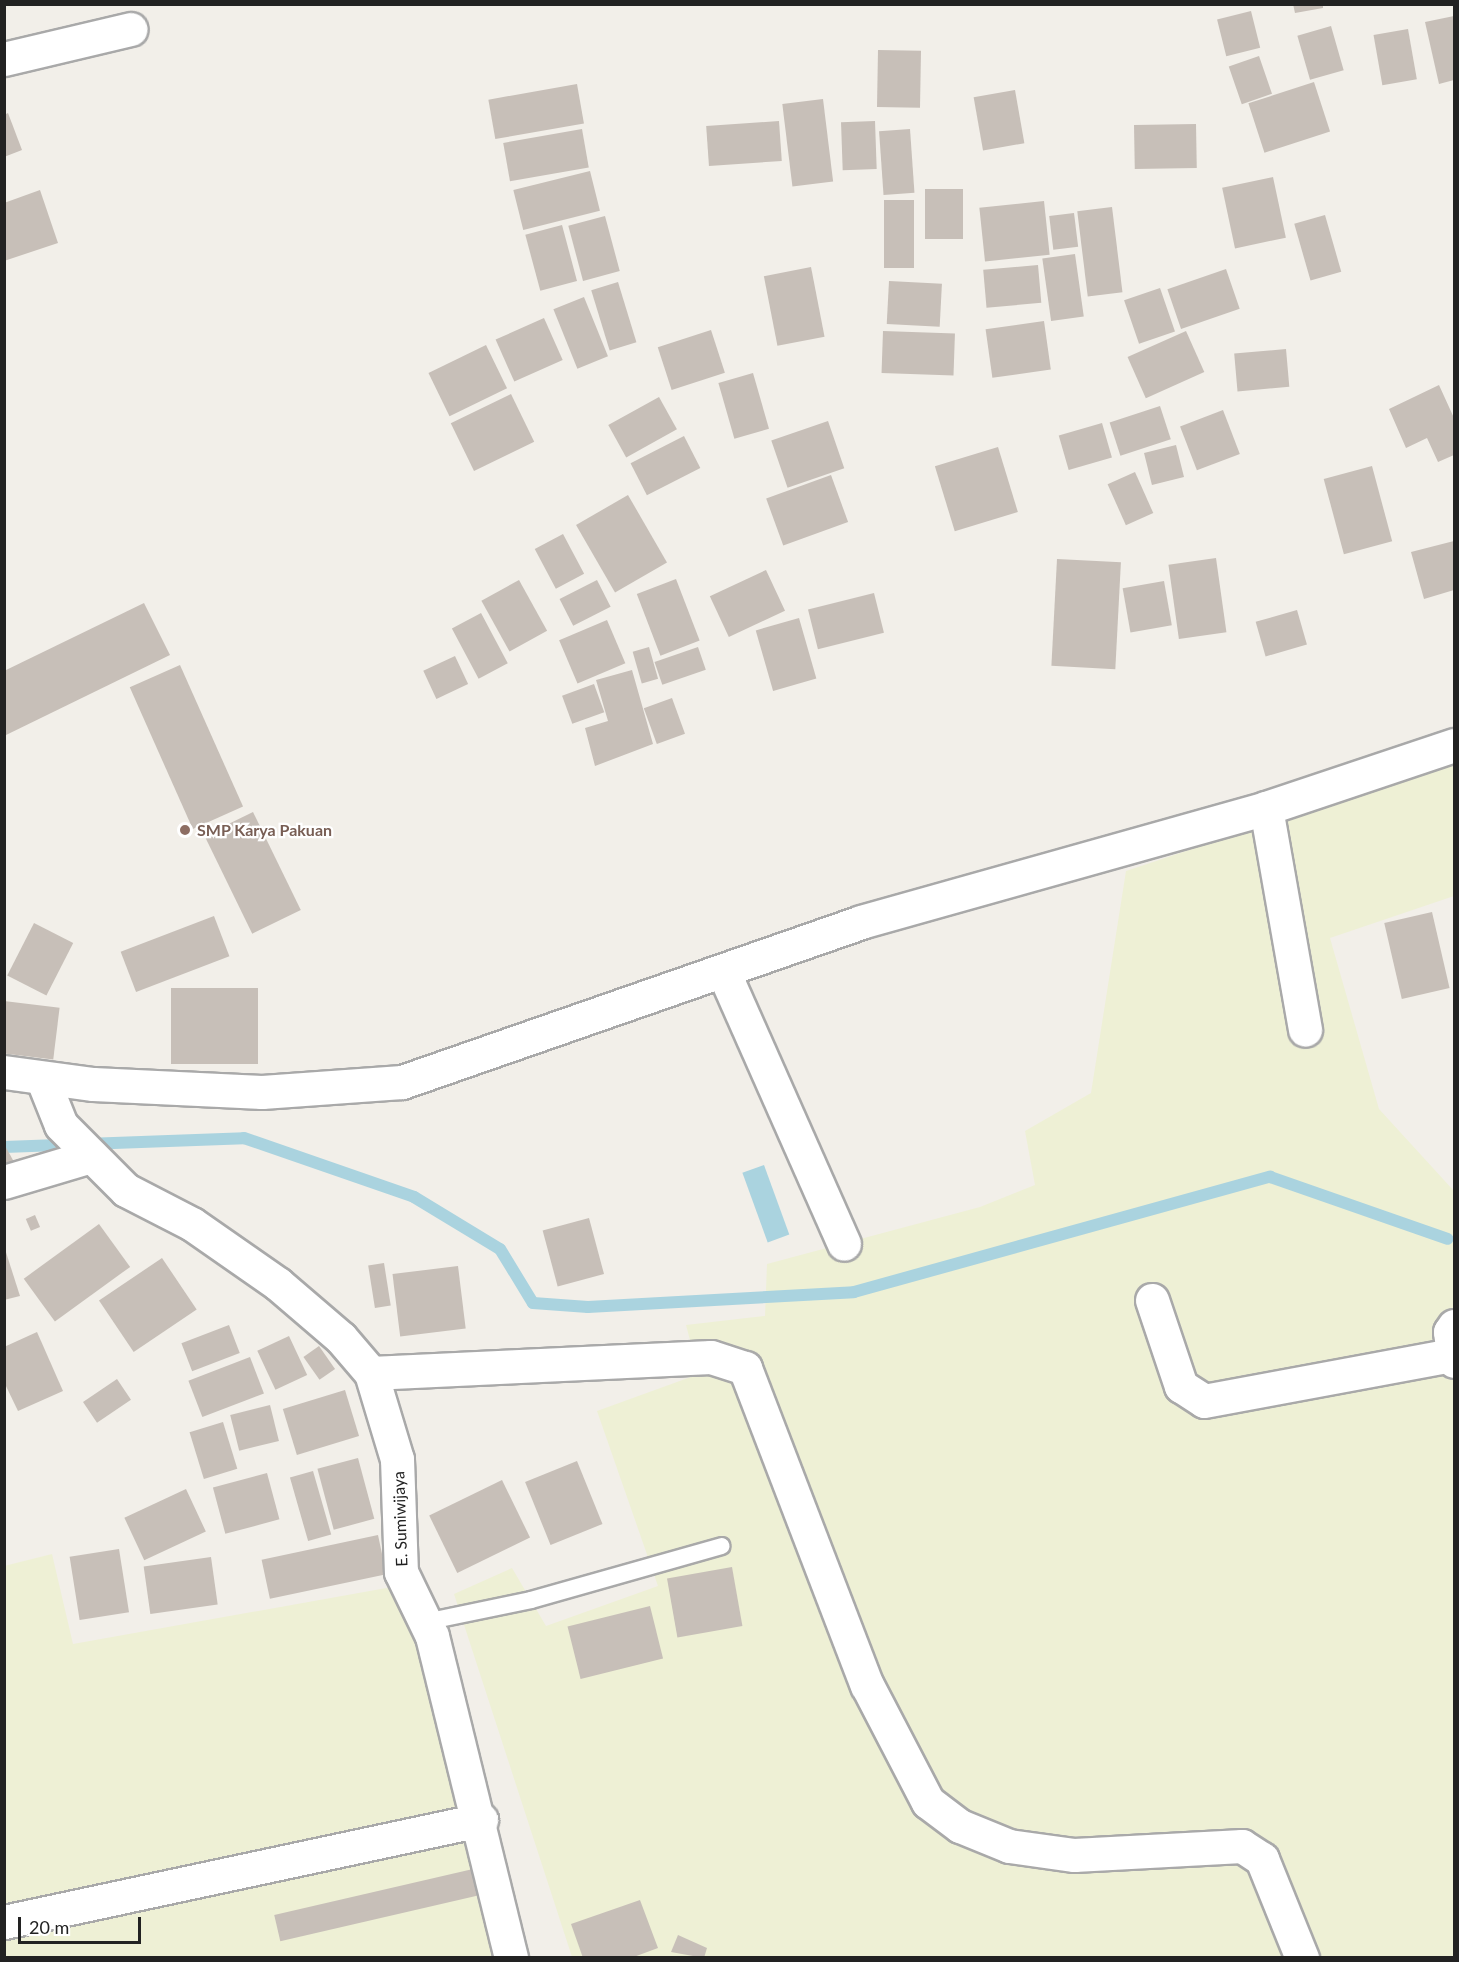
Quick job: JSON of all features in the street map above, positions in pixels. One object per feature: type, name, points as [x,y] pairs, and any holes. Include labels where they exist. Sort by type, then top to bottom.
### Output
[{"type":"street","points":[[4,59],[131,28]]},
{"type":"street","points":[[4,1072],[43,1080],[262,1092],[402,1082],[724,973],[861,922],[1266,808],[1455,745]]},
{"type":"street","points":[[1266,808],[1305,1030]]},
{"type":"street","points":[[724,973],[844,1244]]},
{"type":"street","name":"E. Sumiwijaya","points":[[43,1080],[62,1125],[126,1190],[192,1224],[278,1284],[341,1338],[371,1372],[397,1459],[401,1572],[424,1622],[481,1820],[511,1958]]},
{"type":"street","points":[[4,1182],[88,1153]]},
{"type":"street","points":[[1152,1300],[1181,1386],[1204,1401],[1454,1347]]},
{"type":"street","points":[[371,1372],[711,1357],[745,1368],[867,1685],[928,1803],[960,1826],[1008,1846],[1074,1854],[1242,1846],[1262,1859],[1302,1958]]},
{"type":"street","points":[[4,1922],[481,1820]]},
{"type":"lane","points":[[424,1622],[531,1600],[722,1545]]},
{"type":"green space","points":[[1454,762],[1454,896],[1330,938],[1379,1109],[1454,1191],[1454,1957],[572,1957],[454,1594],[512,1568],[546,1626],[658,1586],[597,1411],[699,1374],[686,1325],[765,1316],[767,1264],[980,1207],[1035,1185],[1025,1131],[1091,1093],[1126,871]]},
{"type":"green space","points":[[52,1554],[73,1644],[392,1587],[463,1762],[514,1957],[5,1957],[4,1566]]},
{"type":"water","points":[[764,1165],[789,1235],[768,1242],[742,1173]]},
{"type":"building","points":[[1293,4],[1323,4],[1323,8],[1295,13]]},
{"type":"building","points":[[1251,11],[1260,48],[1226,56],[1217,19]]},
{"type":"building","points":[[1454,16],[1454,80],[1439,84],[1425,22]]},
{"type":"building","points":[[1331,26],[1344,70],[1310,80],[1297,36]]},
{"type":"building","points":[[1408,29],[1417,79],[1382,85],[1374,35]]},
{"type":"building","points":[[878,50],[921,51],[920,108],[877,107]]},
{"type":"building","points":[[1259,56],[1272,94],[1242,104],[1229,66]]},
{"type":"building","points":[[1314,82],[1330,131],[1264,153],[1248,103]]},
{"type":"building","points":[[577,84],[584,123],[495,139],[488,100]]},
{"type":"building","points":[[1015,90],[1024,143],[983,150],[974,97]]},
{"type":"building","points":[[823,99],[833,181],[792,186],[782,104]]},
{"type":"building","points":[[8,113],[22,150],[4,157],[4,115]]},
{"type":"building","points":[[779,121],[782,161],[709,166],[706,126]]},
{"type":"building","points":[[875,121],[877,169],[843,170],[841,122]]},
{"type":"building","points":[[1196,124],[1197,168],[1135,169],[1134,125]]},
{"type":"building","points":[[582,129],[589,167],[510,181],[503,143]]},
{"type":"building","points":[[910,129],[914,193],[884,195],[879,131]]},
{"type":"building","points":[[590,171],[600,211],[523,230],[513,190]]},
{"type":"building","points":[[1273,177],[1286,238],[1235,248],[1222,188]]},
{"type":"building","points":[[925,189],[963,189],[963,239],[925,239]]},
{"type":"building","points":[[40,190],[58,243],[4,261],[4,203]]},
{"type":"building","points":[[884,200],[914,200],[914,268],[884,268]]},
{"type":"building","points":[[1044,201],[1050,255],[985,261],[979,208]]},
{"type":"building","points":[[1112,207],[1122,292],[1088,297],[1077,211]]},
{"type":"building","points":[[1074,213],[1078,247],[1053,250],[1049,216]]},
{"type":"building","points":[[1325,215],[1341,272],[1311,281],[1294,224]]},
{"type":"building","points":[[605,216],[620,271],[583,281],[568,226]]},
{"type":"building","points":[[562,225],[577,281],[540,291],[525,235]]},
{"type":"building","points":[[1075,254],[1084,316],[1051,321],[1042,259]]},
{"type":"building","points":[[1038,265],[1041,303],[987,308],[983,270]]},
{"type":"building","points":[[811,267],[825,337],[777,346],[764,276]]},
{"type":"building","points":[[1226,269],[1240,309],[1181,329],[1167,289]]},
{"type":"building","points":[[889,281],[942,284],[940,327],[887,324]]},
{"type":"building","points":[[618,282],[636,342],[610,350],[591,290]]},
{"type":"building","points":[[1160,288],[1175,331],[1139,344],[1124,300]]},
{"type":"building","points":[[584,297],[608,356],[577,369],[553,309]]},
{"type":"building","points":[[544,318],[563,360],[514,382],[496,340]]},
{"type":"building","points":[[1044,321],[1051,370],[992,378],[986,329]]},
{"type":"building","points":[[711,330],[725,373],[672,390],[658,347]]},
{"type":"building","points":[[883,331],[955,334],[953,375],[882,373]]},
{"type":"building","points":[[1186,331],[1204,372],[1146,398],[1128,357]]},
{"type":"building","points":[[486,345],[507,388],[450,416],[428,373]]},
{"type":"building","points":[[1286,349],[1289,387],[1238,391],[1234,354]]},
{"type":"building","points":[[753,373],[769,429],[734,439],[718,383]]},
{"type":"building","points":[[1439,385],[1454,418],[1454,455],[1438,462],[1427,438],[1406,448],[1389,409]]},
{"type":"building","points":[[511,394],[534,442],[474,471],[451,423]]},
{"type":"building","points":[[659,397],[677,429],[626,457],[608,425]]},
{"type":"building","points":[[1160,406],[1171,439],[1120,456],[1110,422]]},
{"type":"building","points":[[1223,410],[1240,454],[1197,470],[1180,426]]},
{"type":"building","points":[[828,421],[844,468],[788,488],[771,441]]},
{"type":"building","points":[[1102,423],[1112,458],[1069,470],[1059,435]]},
{"type":"building","points":[[684,436],[700,468],[647,495],[631,463]]},
{"type":"building","points":[[1176,445],[1184,477],[1152,485],[1144,453]]},
{"type":"building","points":[[998,447],[1018,512],[955,531],[935,466]]},
{"type":"building","points":[[1372,466],[1392,541],[1344,554],[1324,479]]},
{"type":"building","points":[[1135,472],[1153,513],[1126,525],[1108,484]]},
{"type":"building","points":[[831,475],[848,522],[783,546],[766,499]]},
{"type":"building","points":[[628,495],[667,563],[615,593],[576,525]]},
{"type":"building","points":[[563,534],[584,574],[556,589],[535,549]]},
{"type":"building","points":[[1454,541],[1454,590],[1424,599],[1411,552]]},
{"type":"building","points":[[1216,558],[1226,632],[1179,639],[1168,565]]},
{"type":"building","points":[[1057,559],[1121,562],[1115,669],[1051,666]]},
{"type":"building","points":[[766,570],[785,611],[729,637],[710,596]]},
{"type":"building","points":[[676,579],[700,641],[660,656],[637,594]]},
{"type":"building","points":[[519,580],[547,631],[510,652],[481,601]]},
{"type":"building","points":[[597,580],[611,607],[573,626],[560,599]]},
{"type":"building","points":[[1164,581],[1172,625],[1130,633],[1123,588]]},
{"type":"building","points":[[874,593],[884,633],[818,649],[808,609]]},
{"type":"building","points":[[144,603],[170,655],[4,736],[4,671]]},
{"type":"building","points":[[1297,610],[1307,645],[1266,656],[1256,622]]},
{"type":"building","points":[[481,613],[508,663],[479,679],[452,628]]},
{"type":"building","points":[[799,618],[816,679],[773,691],[756,630]]},
{"type":"building","points":[[607,620],[625,663],[577,684],[559,640]]},
{"type":"building","points":[[649,647],[658,679],[642,683],[633,652]]},
{"type":"building","points":[[698,647],[706,670],[662,685],[655,662]]},
{"type":"building","points":[[455,656],[468,684],[436,699],[423,671]]},
{"type":"building","points":[[180,665],[243,807],[193,829],[130,687]]},
{"type":"building","points":[[632,670],[653,744],[595,766],[585,728],[608,721],[596,680]]},
{"type":"building","points":[[594,684],[604,712],[572,724],[562,696]]},
{"type":"building","points":[[672,698],[685,734],[657,744],[644,708]]},
{"type":"building","points":[[253,812],[301,910],[252,934],[204,836]]},
{"type":"building","points":[[1432,912],[1450,988],[1402,999],[1384,923]]},
{"type":"building","points":[[214,916],[229,956],[136,992],[121,952]]},
{"type":"building","points":[[34,923],[73,943],[46,996],[7,976]]},
{"type":"building","points":[[171,988],[258,988],[258,1064],[171,1064]]},
{"type":"building","points":[[4,1001],[60,1008],[53,1059],[4,1053]]},
{"type":"building","points":[[4,1144],[18,1169],[4,1177]]},
{"type":"building","points":[[35,1215],[40,1227],[31,1231],[26,1219]]},
{"type":"building","points":[[589,1218],[604,1274],[558,1286],[543,1230]]},
{"type":"building","points":[[99,1224],[130,1267],[55,1322],[24,1279]]},
{"type":"building","points":[[4,1246],[20,1296],[4,1300]]},
{"type":"building","points":[[162,1258],[197,1309],[134,1352],[99,1300]]},
{"type":"building","points":[[384,1263],[391,1305],[375,1308],[368,1266]]},
{"type":"building","points":[[458,1266],[466,1329],[400,1337],[392,1274]]},
{"type":"building","points":[[229,1325],[240,1353],[192,1371],[181,1343]]},
{"type":"building","points":[[37,1332],[63,1391],[18,1411],[4,1382],[4,1347]]},
{"type":"building","points":[[289,1336],[307,1375],[275,1390],[257,1351]]},
{"type":"building","points":[[319,1346],[335,1369],[319,1380],[303,1357]]},
{"type":"building","points":[[250,1357],[264,1393],[202,1417],[188,1381]]},
{"type":"building","points":[[117,1379],[131,1400],[97,1423],[83,1402]]},
{"type":"building","points":[[345,1390],[359,1436],[297,1455],[283,1409]]},
{"type":"building","points":[[270,1405],[279,1441],[239,1451],[230,1415]]},
{"type":"building","points":[[223,1422],[237,1469],[204,1479],[190,1432]]},
{"type":"building","points":[[358,1458],[374,1519],[334,1530],[317,1469]]},
{"type":"building","points":[[577,1461],[602,1524],[551,1545],[525,1482]]},
{"type":"building","points":[[313,1471],[331,1534],[308,1541],[290,1478]]},
{"type":"building","points":[[267,1473],[279,1519],[225,1534],[213,1487]]},
{"type":"building","points":[[502,1480],[530,1538],[457,1573],[429,1516]]},
{"type":"building","points":[[186,1489],[206,1532],[144,1560],[124,1518]]},
{"type":"building","points":[[378,1535],[386,1574],[270,1599],[262,1560]]},
{"type":"building","points":[[119,1549],[129,1612],[80,1620],[70,1557]]},
{"type":"building","points":[[211,1557],[218,1605],[150,1614],[144,1566]]},
{"type":"building","points":[[732,1567],[742,1626],[677,1638],[667,1578]]},
{"type":"building","points":[[650,1606],[663,1658],[581,1679],[568,1627]]},
{"type":"building","points":[[473,1869],[479,1895],[280,1941],[274,1915]]},
{"type":"building","points":[[640,1900],[658,1948],[631,1958],[583,1958],[571,1924]]},
{"type":"building","points":[[678,1935],[707,1948],[704,1958],[671,1952]]},
{"type":"waterway","points":[[4,1147],[244,1138],[414,1197],[500,1249],[533,1303],[588,1307],[854,1292],[1270,1177],[1448,1239]]},
{"type":"place","name":"SMP Karya Pakuan","points":[[185,830]]}]
